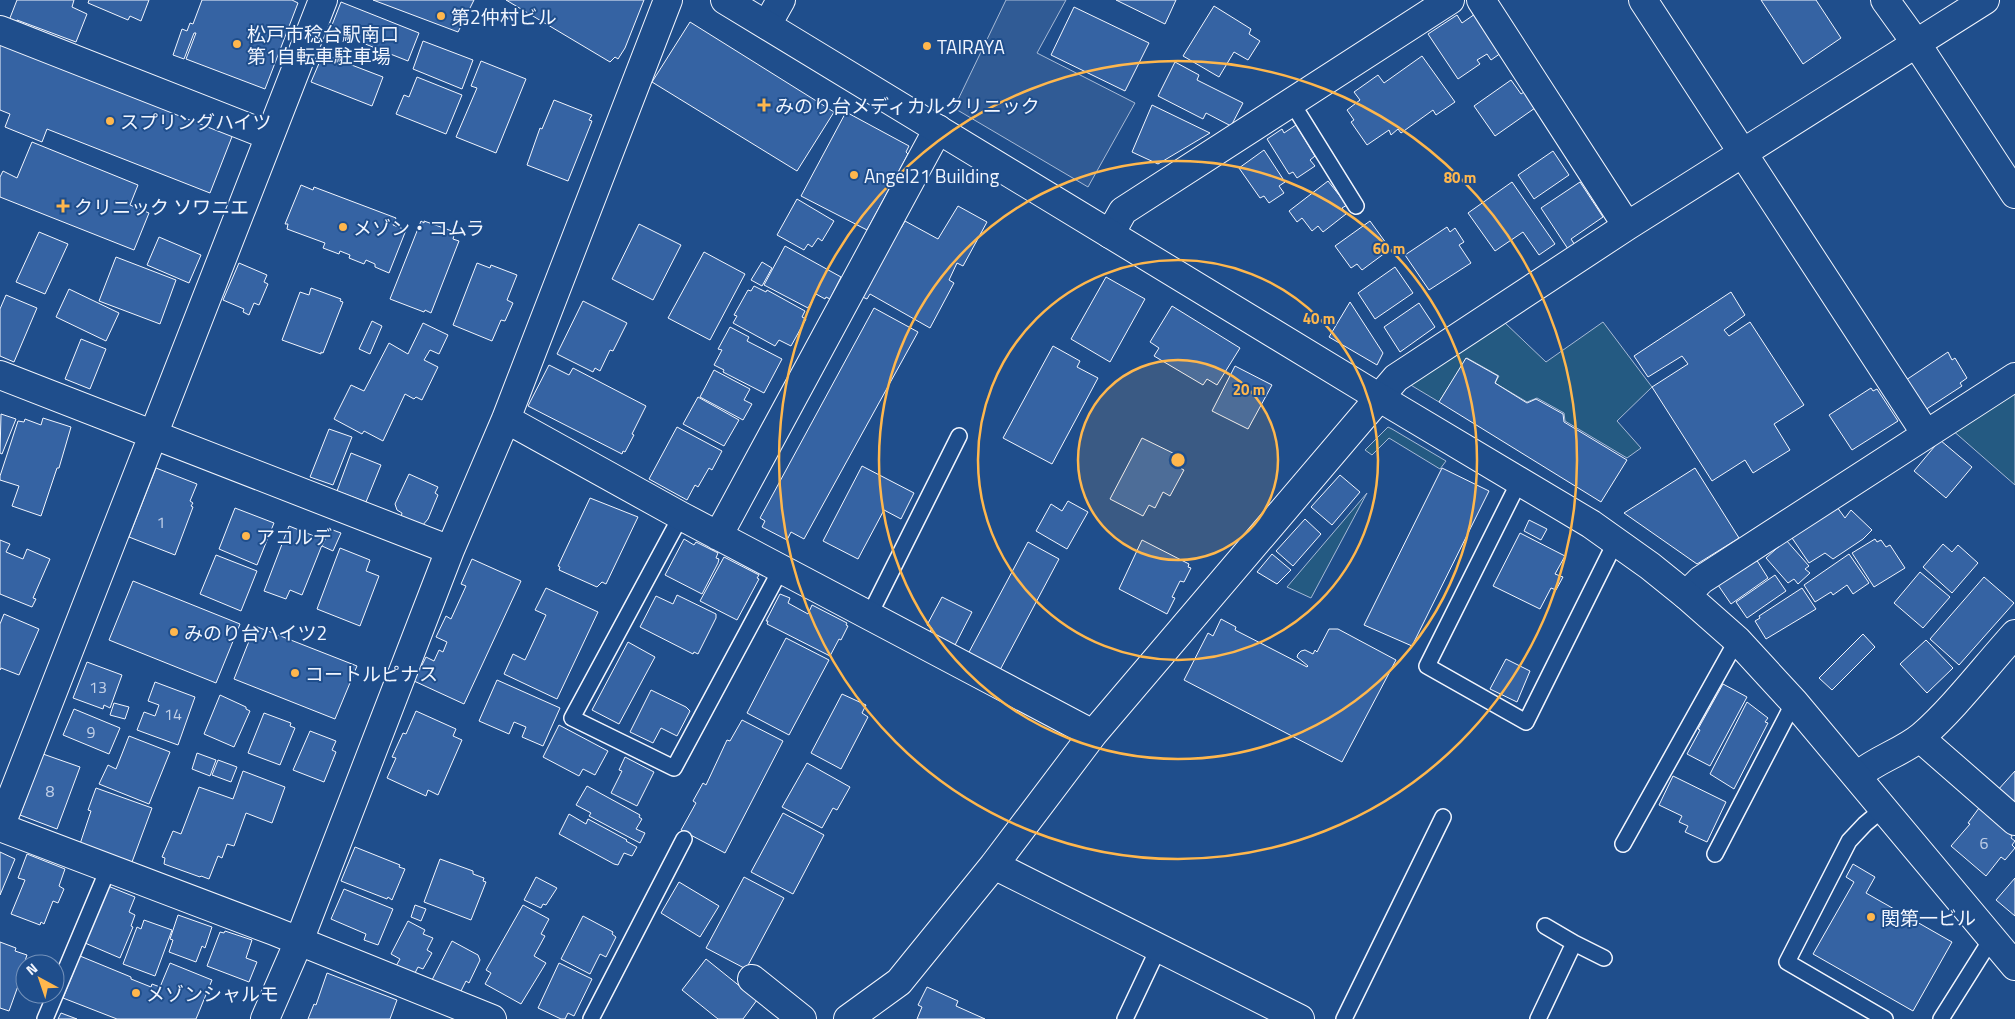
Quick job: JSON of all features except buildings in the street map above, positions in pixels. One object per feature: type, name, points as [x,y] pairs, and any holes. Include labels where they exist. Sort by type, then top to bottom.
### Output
[{"type":"street","points":[[323,0],[0,827],[299,941],[492,1019]]},
{"type":"street","points":[[265,1019],[299,941],[450,550],[506,420],[668,0]]},
{"type":"street","points":[[725,0],[1380,398],[1520,480],[1616,541],[1686,595],[1736,640],[1794,702],[2015,966]]},
{"type":"street","points":[[767,25],[780,0]]},
{"type":"street","points":[[1110,234],[1123,211],[1450,0]]},
{"type":"street","points":[[1481,0],[1627,226]]},
{"type":"street","points":[[1643,0],[1926,434]]},
{"type":"street","points":[[1885,0],[1916,43],[2015,194]]},
{"type":"street","points":[[848,1019],[899,982],[994,865],[1093,734],[1396,378],[1627,226],[1985,0]]},
{"type":"street","points":[[0,30],[270,136]]},
{"type":"street","points":[[718,536],[938,130]]},
{"type":"street","points":[[0,375],[450,550]]},
{"type":"street","points":[[1686,595],[1701,580],[2015,377]]},
{"type":"street","points":[[506,420],[718,536],[1093,734]]},
{"type":"street","points":[[1857,776],[1868,766],[1920,738],[2015,634]]},
{"type":"street","points":[[1920,738],[2015,821]]},
{"type":"street","points":[[994,865],[1300,1019]]},
{"type":"street","points":[[752,979],[802,1019]]},
{"type":"lane","points":[[1292,103],[1356,206]]},
{"type":"lane","points":[[869,616],[959,436]]},
{"type":"lane","points":[[1520,480],[1427,666],[1526,722],[1616,541]]},
{"type":"lane","points":[[681,516],[572,718],[674,768],[781,569]]},
{"type":"lane","points":[[1623,844],[1736,640]]},
{"type":"lane","points":[[1716,854],[1794,702]]},
{"type":"lane","points":[[1884,808],[1849,841],[1787,962],[1885,1019]]},
{"type":"lane","points":[[1344,1019],[1443,817]]},
{"type":"lane","points":[[591,1019],[684,840]]},
{"type":"lane","points":[[44,1019],[109,867]]},
{"type":"lane","points":[[1545,926],[1604,958]]},
{"type":"lane","points":[[1941,1019],[1992,938]]},
{"type":"lane","points":[[1538,1019],[1574,943]]},
{"type":"lane","points":[[1125,1019],[1159,947]]},
{"type":"shaded area","points":[[1006,0],[1066,0],[1037,53],[1135,103],[1088,187],[954,108]]},
{"type":"shaded area","points":[[1504,322],[1546,362],[1603,322],[1652,387],[1617,421],[1641,448],[1627,458],[1565,421],[1564,413],[1537,398],[1527,402],[1495,383],[1499,376],[1467,358],[1439,402],[1409,384]]},
{"type":"shaded area","points":[[2015,388],[2015,485],[1951,429]]},
{"type":"shaded area","points":[[1388,427],[1446,461],[1440,469],[1389,438],[1372,455],[1365,450]]},
{"type":"shaded area","points":[[1367,493],[1311,598],[1287,587]]},
{"type":"place","name":"第2仲村ビル","points":[[441,16]]},
{"type":"place","name":"松戸市稔台駅南口 第1自転車駐車場","points":[[237,44]]},
{"type":"place","name":"TAIRAYA","points":[[927,46]]},
{"type":"place","name":"みのり台メディカルクリニック","points":[[764,105]]},
{"type":"place","name":"スプリングハイツ","points":[[110,121]]},
{"type":"place","name":"Angel21 Building","points":[[854,175]]},
{"type":"place","name":"クリニック ソワニエ","points":[[63,206]]},
{"type":"place","name":"メゾン・コムラ","points":[[343,227]]},
{"type":"place","name":"アコルデ","points":[[246,536]]},
{"type":"place","name":"みのり台ハイツ2","points":[[174,632]]},
{"type":"place","name":"コートルピナス","points":[[295,673]]},
{"type":"place","name":"関第一ビル","points":[[1871,917]]},
{"type":"place","name":"メゾンシャルモ","points":[[136,993]]}]
